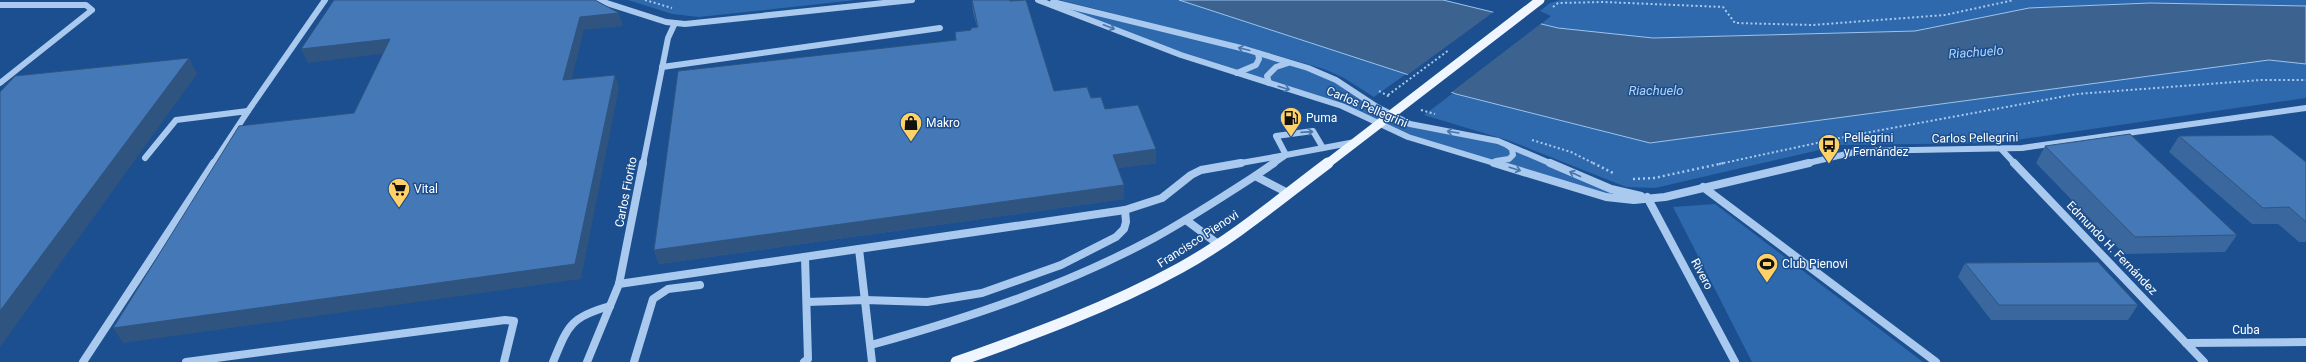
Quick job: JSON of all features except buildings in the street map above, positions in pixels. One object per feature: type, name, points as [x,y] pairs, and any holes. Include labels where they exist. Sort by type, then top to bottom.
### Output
[{"type":"main road","name":"Francisco Pienovi","points":[[956,362],[1028,337],[1106,305],[1175,270],[1218,244],[1391,115],[1540,0]]},
{"type":"street","points":[[83,362],[248,112],[298,42],[325,0]]},
{"type":"street","points":[[597,0],[675,23],[696,23],[912,0]]},
{"type":"street","name":"Carlos Pellegrini","points":[[1038,0],[1181,55],[1342,106],[1408,137],[1606,197],[1634,200],[1665,196],[1859,151],[1885,149],[2002,150],[2306,108]]},
{"type":"street","name":"Carlos Pellegrini","points":[[1045,0],[1291,62],[1336,80],[1391,115],[1419,127],[1485,138],[1506,144],[1611,189],[1647,198]]},
{"type":"street","points":[[0,5],[86,5],[92,10],[0,83]]},
{"type":"street","name":"Carlos Fiorito","points":[[587,362],[619,284],[668,38],[675,23]]},
{"type":"street","points":[[662,67],[940,28]]},
{"type":"street","points":[[1237,73],[1248,70],[1256,65],[1259,59],[1258,53]]},
{"type":"street","points":[[1269,83],[1267,76],[1271,70],[1279,65],[1291,62]]},
{"type":"street","points":[[145,158],[176,120],[248,112]]},
{"type":"street","points":[[1286,155],[1276,136],[1313,131],[1323,148]]},
{"type":"street","points":[[619,284],[1125,210],[1162,198],[1191,175],[1201,170],[1355,142]]},
{"type":"street","points":[[1491,161],[1502,161],[1509,159],[1513,155],[1512,149],[1506,144]]},
{"type":"street","name":"Edmundo H. Fernández","points":[[2002,150],[2204,362]]},
{"type":"street","points":[[870,345],[930,329],[1015,300],[1085,272],[1139,246],[1186,220],[1256,176],[1286,155]]},
{"type":"street","points":[[1256,176],[1288,193]]},
{"type":"street","points":[[1703,187],[1936,362]]},
{"type":"street","name":"Rivero","points":[[1647,198],[1735,362]]},
{"type":"street","points":[[807,302],[865,300],[927,302],[982,293],[1011,284],[1075,258],[1116,237],[1124,229],[1126,222],[1125,210]]},
{"type":"street","points":[[1186,220],[1218,244]]},
{"type":"street","points":[[859,249],[872,362]]},
{"type":"street","points":[[804,362],[808,359],[805,257]]},
{"type":"street","points":[[634,362],[653,299],[658,293],[667,290],[700,285]]},
{"type":"street","points":[[553,362],[566,332],[574,319],[588,311],[610,306]]},
{"type":"street","points":[[186,362],[505,320],[514,321],[514,327],[504,362]]},
{"type":"street","name":"Cuba","points":[[2186,343],[2306,342]]},
{"type":"path","points":[[1550,10],[1558,3],[1605,1],[1723,7],[1735,23],[1812,24],[1945,15],[2014,0]]},
{"type":"path","points":[[1388,95],[1413,76]]},
{"type":"path","points":[[1629,178],[1654,178],[1854,135],[2077,94],[2261,80],[2306,80]]},
{"type":"path","points":[[1377,90],[1405,104],[1437,115]]},
{"type":"path","points":[[1527,139],[1571,152],[1620,176]]},
{"type":"shaded area","points":[[628,0],[856,0],[699,17],[672,14]]},
{"type":"shaded area","points":[[1045,0],[1245,49],[1308,68],[1410,124],[1485,138],[1629,194],[1622,200],[1421,141],[1352,110],[1196,60]]},
{"type":"shaded area","points":[[1060,0],[1179,0],[1406,74],[1374,97],[1344,78],[1324,69],[1255,49]]},
{"type":"shaded area","points":[[1560,0],[2306,0],[2306,6],[2150,3],[2029,8],[1915,31],[1653,38],[1558,28],[1541,24],[1551,16],[1540,11],[1550,3]]},
{"type":"shaded area","points":[[2269,60],[2306,64],[2306,98],[1995,143],[1841,145],[1655,188],[1626,187],[1510,141],[1424,115],[1453,93],[1651,143]]},
{"type":"shaded area","name":"Club Pienovi","points":[[1715,204],[1923,362],[1752,362],[1673,207]]},
{"type":"water","name":"Riachuelo","points":[[1179,0],[1443,0],[1558,28],[1653,38],[1915,31],[2029,8],[2150,3],[2306,6],[2306,64],[2269,60],[1650,143],[1456,94],[1406,74]]},
{"type":"pier","points":[[1495,11],[1543,22],[1449,94],[1406,76]]},
{"type":"place","name":"Puma","points":[[1291,138]]},
{"type":"place","name":"Makro","points":[[911,142]]},
{"type":"place","name":"Pellegrini y Fernández","points":[[1829,164]]},
{"type":"place","name":"Vital","points":[[399,208]]},
{"type":"place","name":"Club Pienovi","points":[[1767,284]]}]
